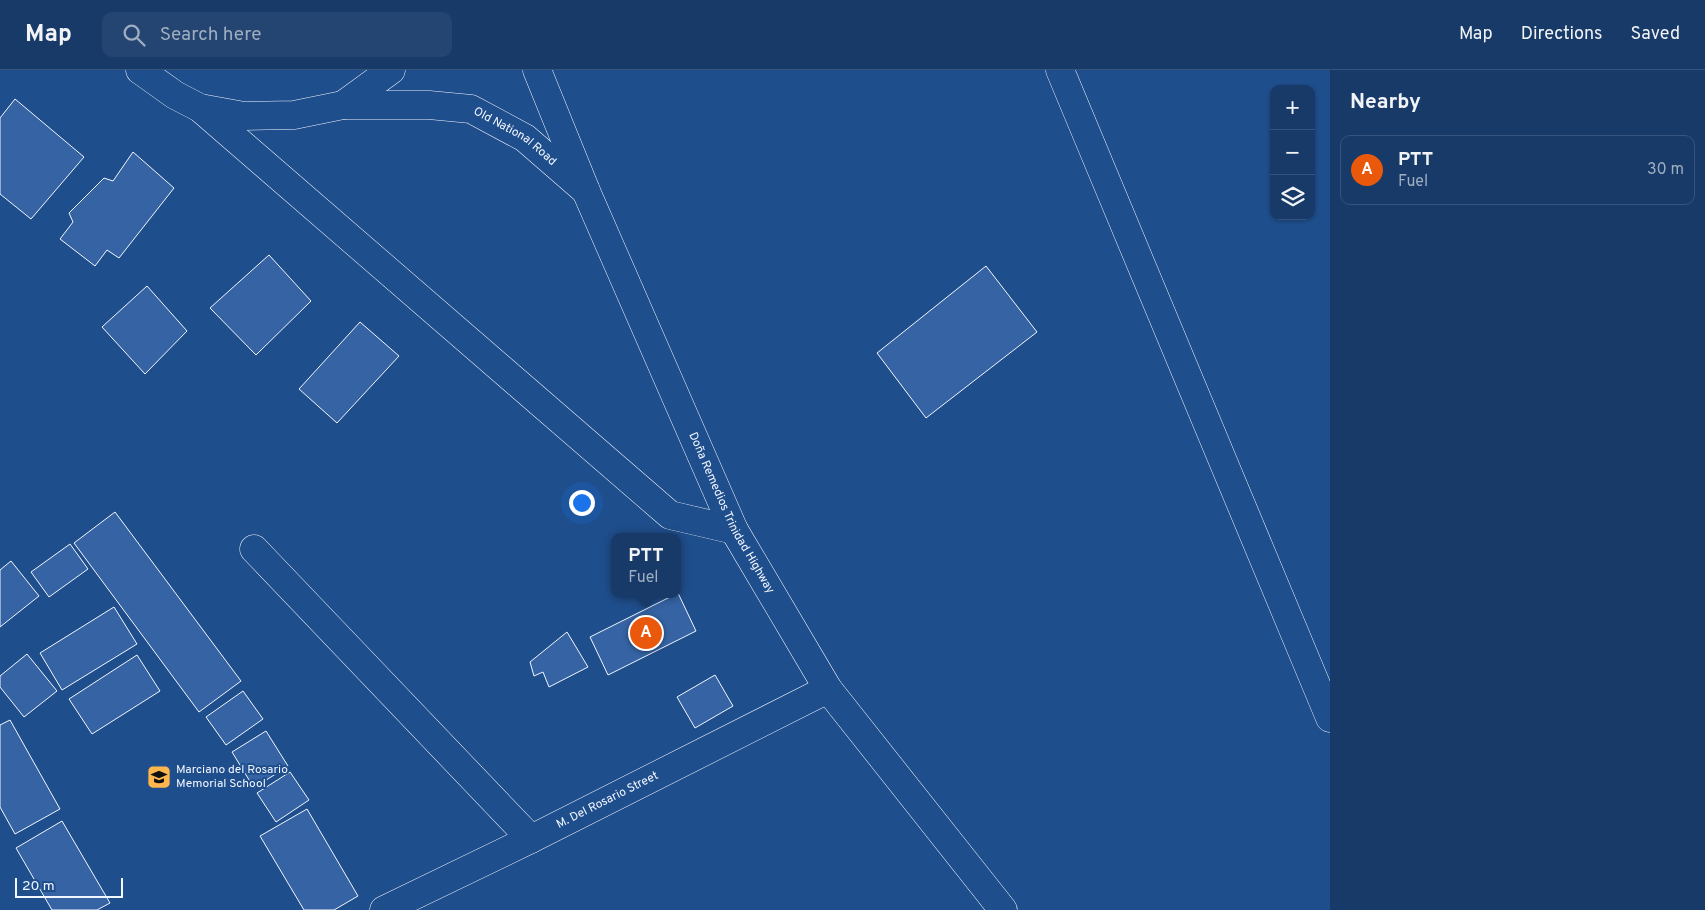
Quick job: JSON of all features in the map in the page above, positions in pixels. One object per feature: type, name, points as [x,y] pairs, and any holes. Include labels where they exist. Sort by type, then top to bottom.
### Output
[{"type":"street","name":"Old National Road","points":[[140,70],[175,95],[200,108],[244,116],[294,115],[342,105],[430,105],[471,109],[525,138],[586,192]]},
{"type":"street","name":"Old National Road","points":[[342,105],[391,70]]},
{"type":"street","name":"Doña Remedios Trinidad Highway","points":[[537,70],[586,192],[734,530],[828,689],[1003,910]]},
{"type":"street","points":[[1060,70],[1330,718]]},
{"type":"street","points":[[200,108],[670,515],[734,530]]},
{"type":"street","points":[[254,549],[531,839]]},
{"type":"street","name":"M. Del Rosario Street","points":[[384,910],[531,839],[828,689]]},
{"type":"building","points":[[15,99],[84,157],[31,219],[0,194],[0,118]]},
{"type":"building","points":[[133,152],[174,188],[119,258],[107,250],[95,266],[60,239],[73,222],[69,213],[104,178],[113,181]]},
{"type":"building","points":[[269,255],[311,301],[256,355],[210,308]]},
{"type":"building","points":[[986,266],[1037,332],[926,418],[877,353]]},
{"type":"building","points":[[147,286],[187,331],[145,374],[102,327]]},
{"type":"building","points":[[360,322],[399,356],[337,423],[299,389]]},
{"type":"building","points":[[115,512],[241,681],[199,712],[74,543]]},
{"type":"building","points":[[70,544],[88,569],[49,597],[31,572]]},
{"type":"building","points":[[11,561],[39,596],[0,627],[0,570]]},
{"type":"building","points":[[668,598],[680,598],[696,631],[608,675],[590,637]]},
{"type":"building","points":[[114,607],[137,644],[62,690],[40,653]]},
{"type":"building","points":[[567,632],[588,667],[549,687],[543,672],[534,676],[530,662]]},
{"type":"building","points":[[27,654],[57,691],[24,717],[0,687],[0,676]]},
{"type":"building","points":[[137,655],[160,691],[92,734],[69,699]]},
{"type":"building","points":[[715,675],[733,706],[695,728],[677,697]]},
{"type":"building","points":[[243,691],[263,719],[226,745],[206,717]]},
{"type":"building","points":[[10,720],[60,809],[15,834],[0,807],[0,725]]},
{"type":"building","points":[[266,731],[288,766],[254,788],[232,752]]},
{"type":"building","points":[[290,772],[309,800],[276,822],[257,793]]},
{"type":"building","points":[[307,809],[358,896],[334,910],[304,910],[260,836]]},
{"type":"building","points":[[62,821],[110,903],[97,910],[52,910],[16,848]]},
{"type":"place","name":"PTT","points":[[646,633]]},
{"type":"place","name":"Marciano del Rosario Memorial School","points":[[159,777]]}]
